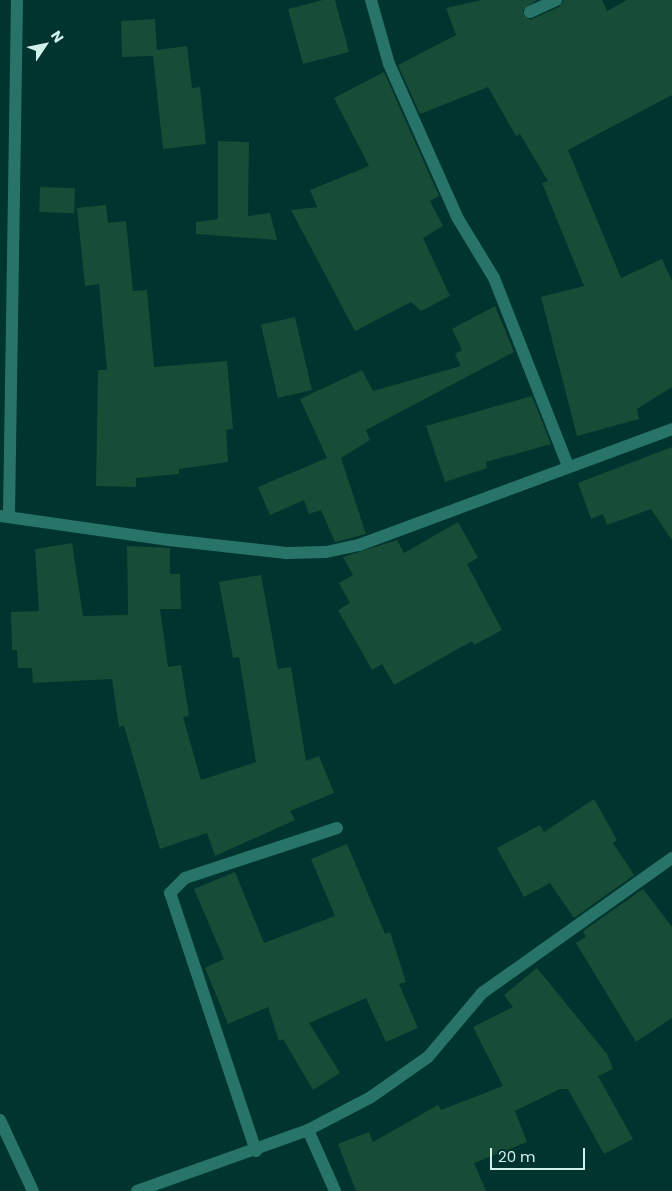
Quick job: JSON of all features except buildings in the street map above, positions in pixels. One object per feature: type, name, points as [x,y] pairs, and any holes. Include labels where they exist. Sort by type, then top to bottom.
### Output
[{"type":"street","points":[[17,0],[4,516],[169,540],[286,553],[326,552],[359,545],[672,429]]},
{"type":"street","points":[[372,0],[389,64],[457,217],[494,278],[568,466]]},
{"type":"street","points":[[530,12],[556,0]]},
{"type":"street","points":[[256,1151],[170,893],[185,878],[337,828]]},
{"type":"street","points":[[137,1191],[256,1151],[308,1130],[409,1071],[428,1057],[482,993],[672,858]]},
{"type":"street","points":[[0,1120],[32,1191]]},
{"type":"street","points":[[308,1130],[335,1191]]}]
